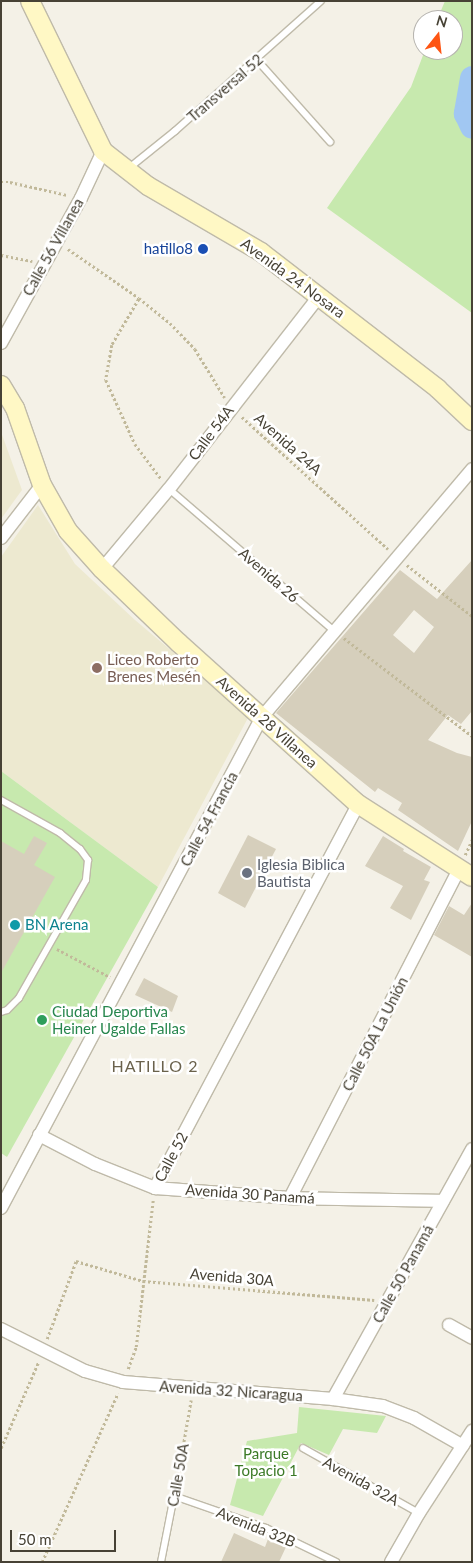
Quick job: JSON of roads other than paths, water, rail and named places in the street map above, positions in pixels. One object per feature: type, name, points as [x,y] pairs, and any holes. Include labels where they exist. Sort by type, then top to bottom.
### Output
[{"type":"street","points":[[35,9],[103,151]]},
{"type":"street","name":"Avenida 24 Nosara","points":[[103,151],[126,171],[148,186],[261,252],[438,389],[472,421]]},
{"type":"street","name":"Calle 56 Villanea","points":[[1,343],[81,198],[103,151]]},
{"type":"street","name":"Calle 54A","points":[[102,569],[169,489],[319,296]]},
{"type":"street","name":"Avenida 28 Villanea","points":[[1,385],[16,408],[42,485],[68,531],[102,569],[179,643],[358,804],[466,873]]},
{"type":"street","name":"Calle 54 Francia","points":[[1,1208],[262,717],[333,630],[472,469]]},
{"type":"street","points":[[1,538],[42,485]]},
{"type":"street","name":"Calle 52","points":[[155,1188],[358,804]]},
{"type":"street","name":"Calle 50A La Unión","points":[[290,1198],[466,873]]},
{"type":"street","name":"Avenida 30 Panamá","points":[[39,1135],[95,1164],[155,1188],[290,1198],[443,1201]]},
{"type":"street","name":"Calle 50 Panamá","points":[[333,1399],[472,1149]]},
{"type":"street","points":[[449,1325],[472,1338]]},
{"type":"street","name":"Avenida 32 Nicaragua","points":[[1,1329],[85,1371],[123,1382],[333,1399],[383,1406],[414,1418],[463,1446]]},
{"type":"street","points":[[391,1562],[419,1513],[472,1431]]},
{"type":"lane","name":"Transversal 52","points":[[126,171],[257,60],[321,1]]},
{"type":"lane","points":[[257,60],[330,142]]},
{"type":"lane","name":"Avenida 26","points":[[169,489],[333,630]]},
{"type":"lane","points":[[1,800],[60,833],[80,849],[88,860],[86,880],[19,998],[7,1010],[1,1012]]},
{"type":"lane","name":"Avenida 32A","points":[[303,1448],[419,1513]]},
{"type":"lane","name":"Calle 50A","points":[[161,1562],[174,1496]]},
{"type":"lane","name":"Avenida 32B","points":[[174,1496],[266,1528],[336,1562]]},
{"type":"waterway","points":[[472,78],[466,113],[472,126]]},
{"type":"place","name":"hatillo8","points":[[203,249]]},
{"type":"place","name":"Liceo Roberto Brenes Mesén","points":[[97,668]]},
{"type":"place","name":"Iglesia Biblica Bautista","points":[[247,873]]},
{"type":"place","name":"BN Arena","points":[[15,925]]},
{"type":"place","name":"Ciudad Deportiva Heiner Ugalde Fallas","points":[[42,1020]]},
{"type":"district","name":"HATILLO 2","points":[[155,1066]]},
{"type":"park label","name":"Parque Topacio 1","points":[[266,1462]]}]
